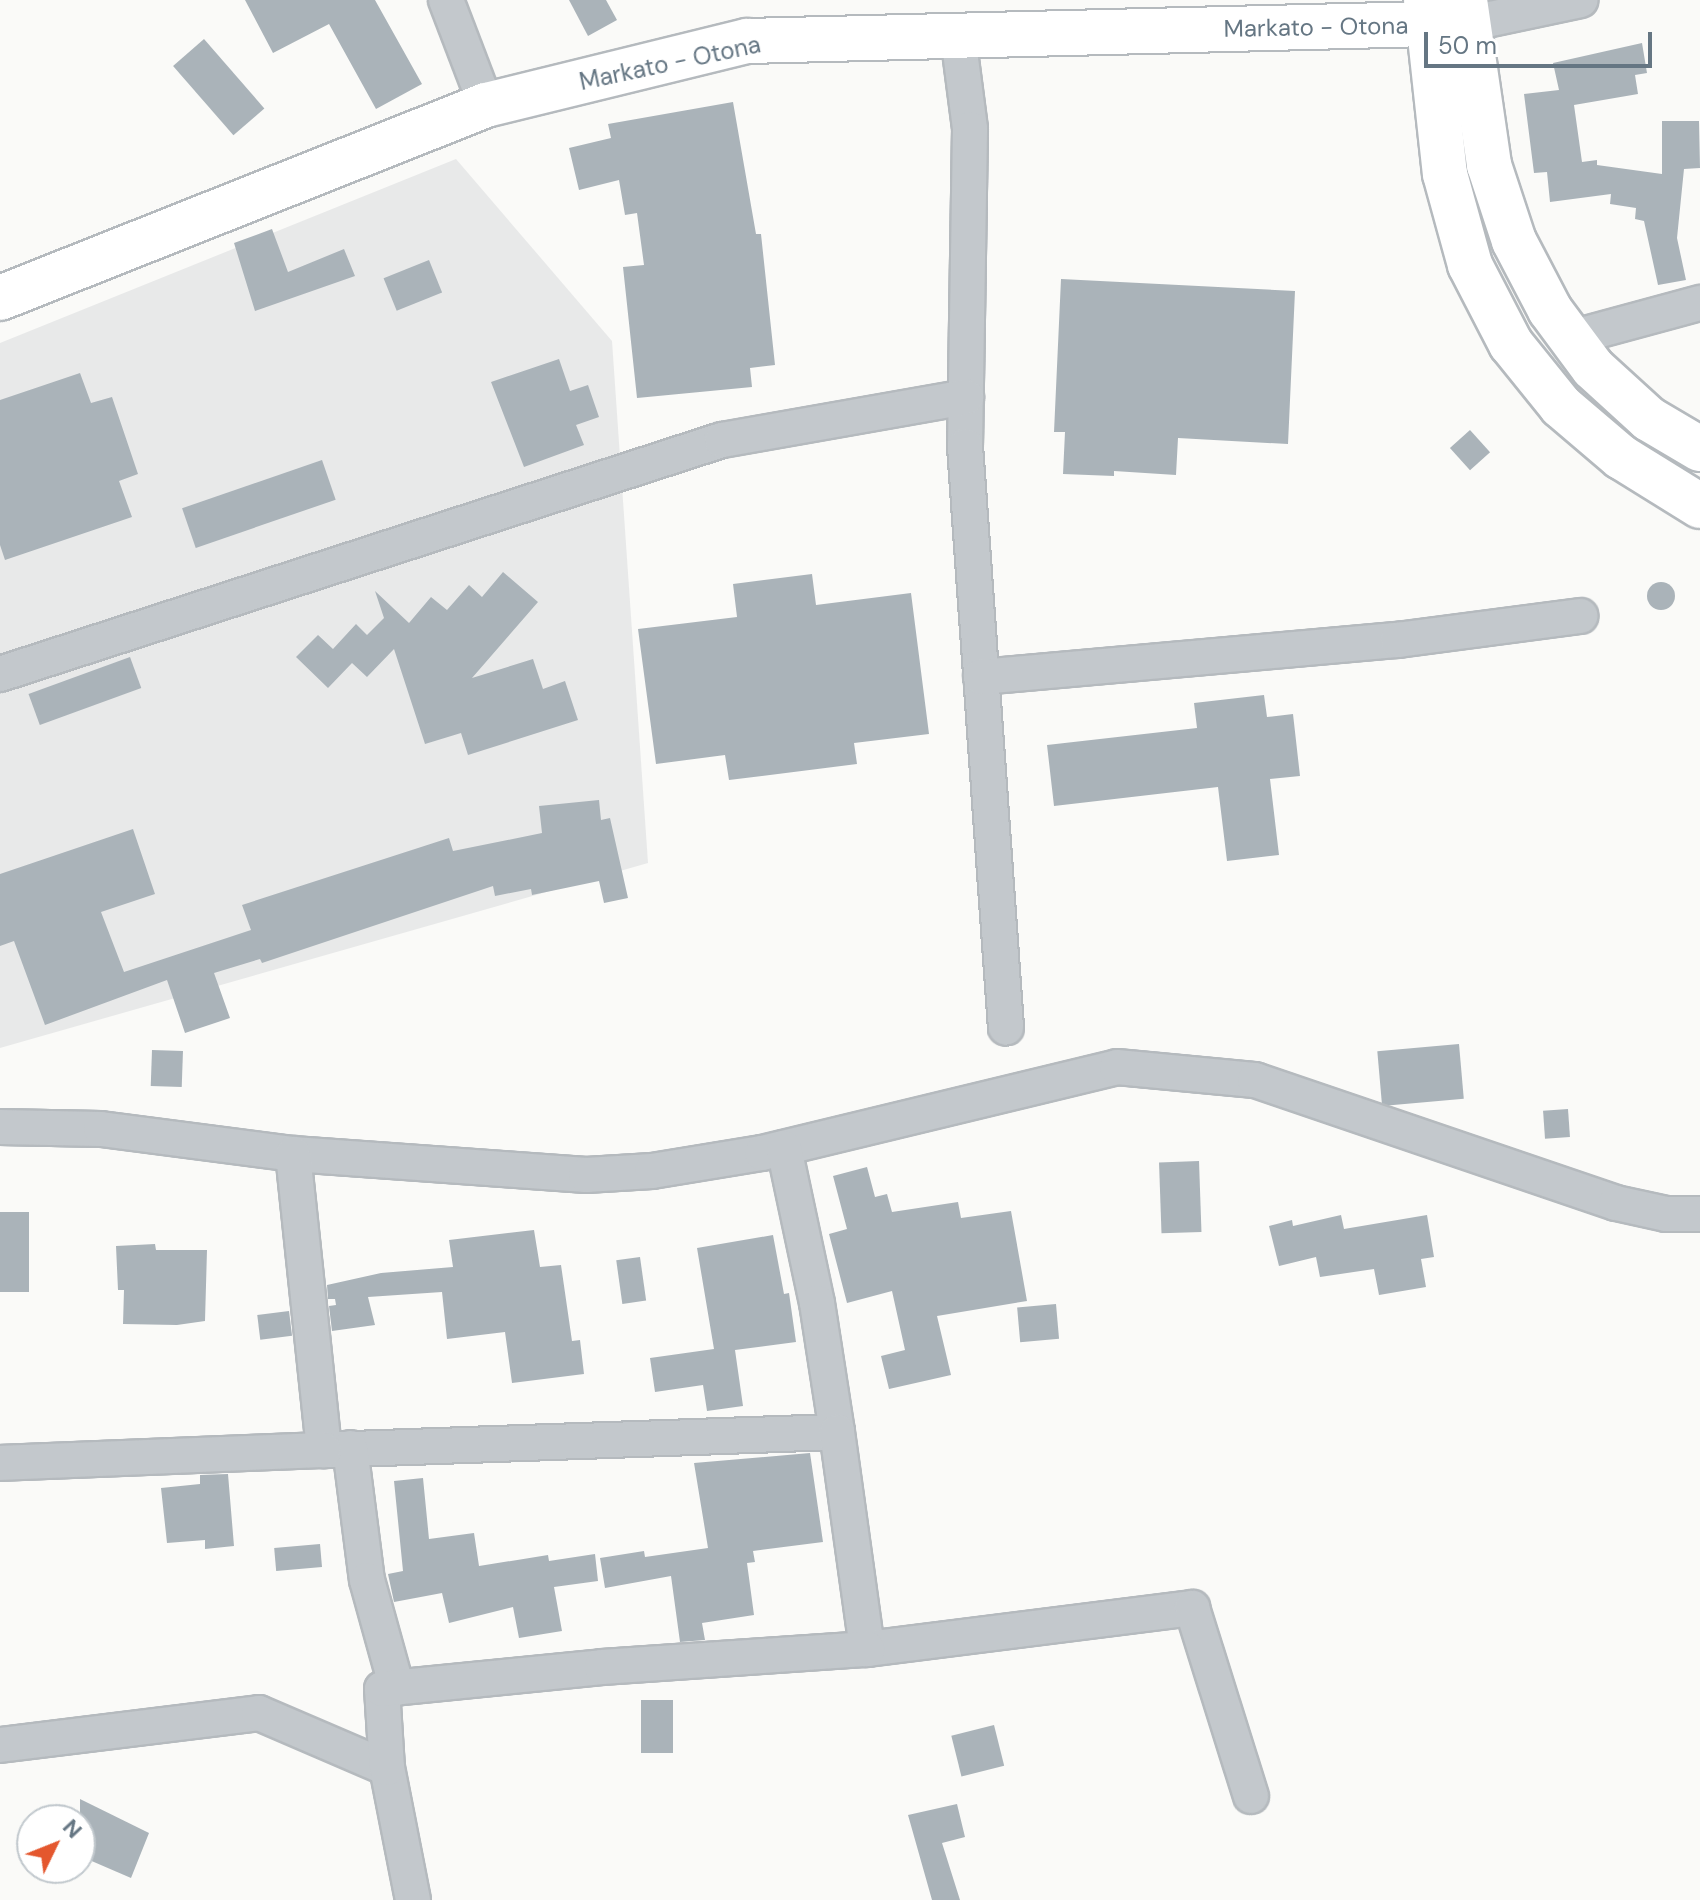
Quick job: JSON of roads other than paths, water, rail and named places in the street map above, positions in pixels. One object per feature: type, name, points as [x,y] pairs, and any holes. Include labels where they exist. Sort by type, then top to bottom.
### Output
[{"type":"main road","name":"Markato - Otona","points":[[0,298],[486,105],[747,41],[958,36],[1446,12]]},
{"type":"main road","points":[[1446,12],[1514,241],[1550,310],[1593,368],[1649,419],[1700,449]]},
{"type":"main road","points":[[1446,12],[1445,174],[1470,265],[1511,344],[1561,406],[1621,457],[1700,506]]},
{"type":"street","points":[[446,0],[486,105]]},
{"type":"street","points":[[1446,12],[1581,0]]},
{"type":"street","points":[[958,36],[970,129],[965,446],[1006,1028]]},
{"type":"street","points":[[1571,338],[1700,303]]},
{"type":"street","points":[[0,674],[722,440],[966,397]]},
{"type":"street","points":[[981,677],[1398,640],[1580,616]]},
{"type":"street","points":[[0,1127],[101,1129],[293,1154],[586,1175],[652,1171],[784,1148],[1117,1067],[1255,1080],[1616,1203],[1666,1214],[1700,1214]]},
{"type":"street","points":[[784,1148],[817,1303],[867,1649]]},
{"type":"street","points":[[293,1154],[337,1449],[367,1580],[397,1688]]},
{"type":"street","points":[[0,1463],[837,1432]]},
{"type":"street","points":[[413,1900],[387,1768],[382,1689],[602,1667],[867,1649],[1192,1608],[1251,1796]]},
{"type":"street","points":[[0,1745],[259,1713],[387,1768]]}]
